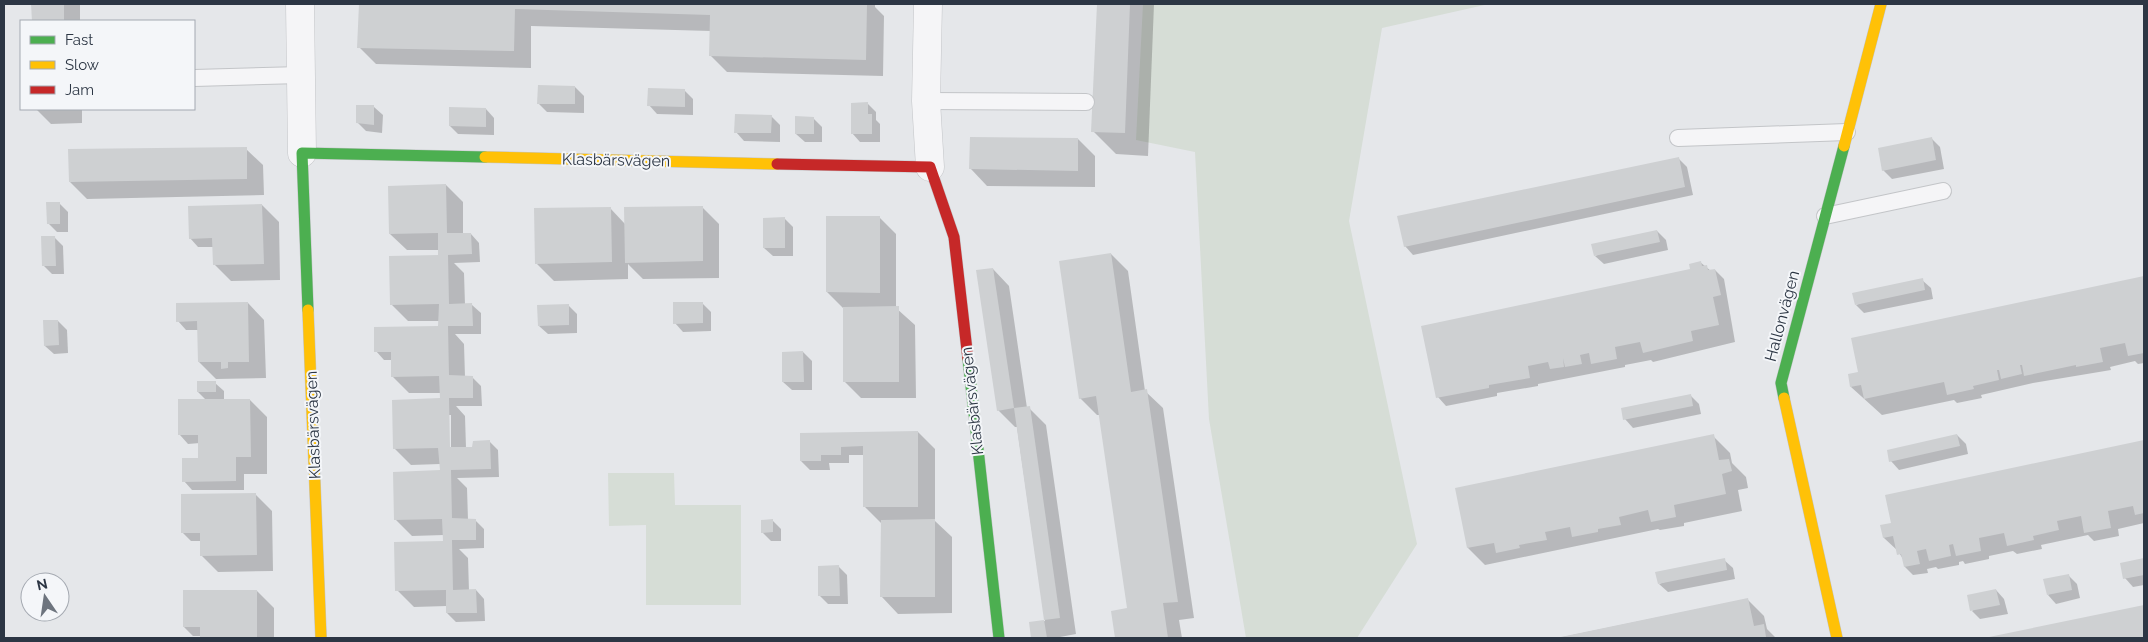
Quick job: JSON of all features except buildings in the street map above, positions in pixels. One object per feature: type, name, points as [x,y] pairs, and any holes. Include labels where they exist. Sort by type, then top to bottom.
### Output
[{"type":"street","name":"Klasbärsvägen","points":[[300,4],[302,153],[321,638]]},
{"type":"street","name":"Klasbärsvägen","points":[[928,4],[926,101],[930,167],[954,237],[999,638]]},
{"type":"street","name":"Hallonvägen","points":[[1837,638],[1781,383],[1881,4]]},
{"type":"street","name":"Klasbärsvägen","points":[[302,153],[930,167]]},
{"type":"lane","points":[[195,78],[301,75]]},
{"type":"lane","points":[[926,101],[1086,102]]},
{"type":"lane","points":[[1678,138],[1847,132]]},
{"type":"lane","points":[[1825,216],[1943,191]]},
{"type":"shaded area","points":[[1143,4],[1489,4],[1382,28],[1349,221],[1417,544],[1357,638],[1246,638],[1209,419],[1195,152],[1136,140]]},
{"type":"shaded area","points":[[608,473],[674,473],[675,505],[741,505],[741,605],[646,605],[646,525],[609,526]]},
{"type":"traffic: fast","points":[[1784,398],[1781,383],[1844,146]]},
{"type":"traffic: fast","points":[[308,310],[302,153],[485,157]]},
{"type":"traffic: fast","points":[[968,359],[999,638]]},
{"type":"traffic: slow","points":[[1844,146],[1881,4]]},
{"type":"traffic: slow","points":[[485,157],[777,164]]},
{"type":"traffic: slow","points":[[308,310],[321,638]]},
{"type":"traffic: slow","points":[[1784,398],[1837,638]]},
{"type":"traffic: jam","points":[[777,164],[930,167],[954,237],[968,359]]}]
